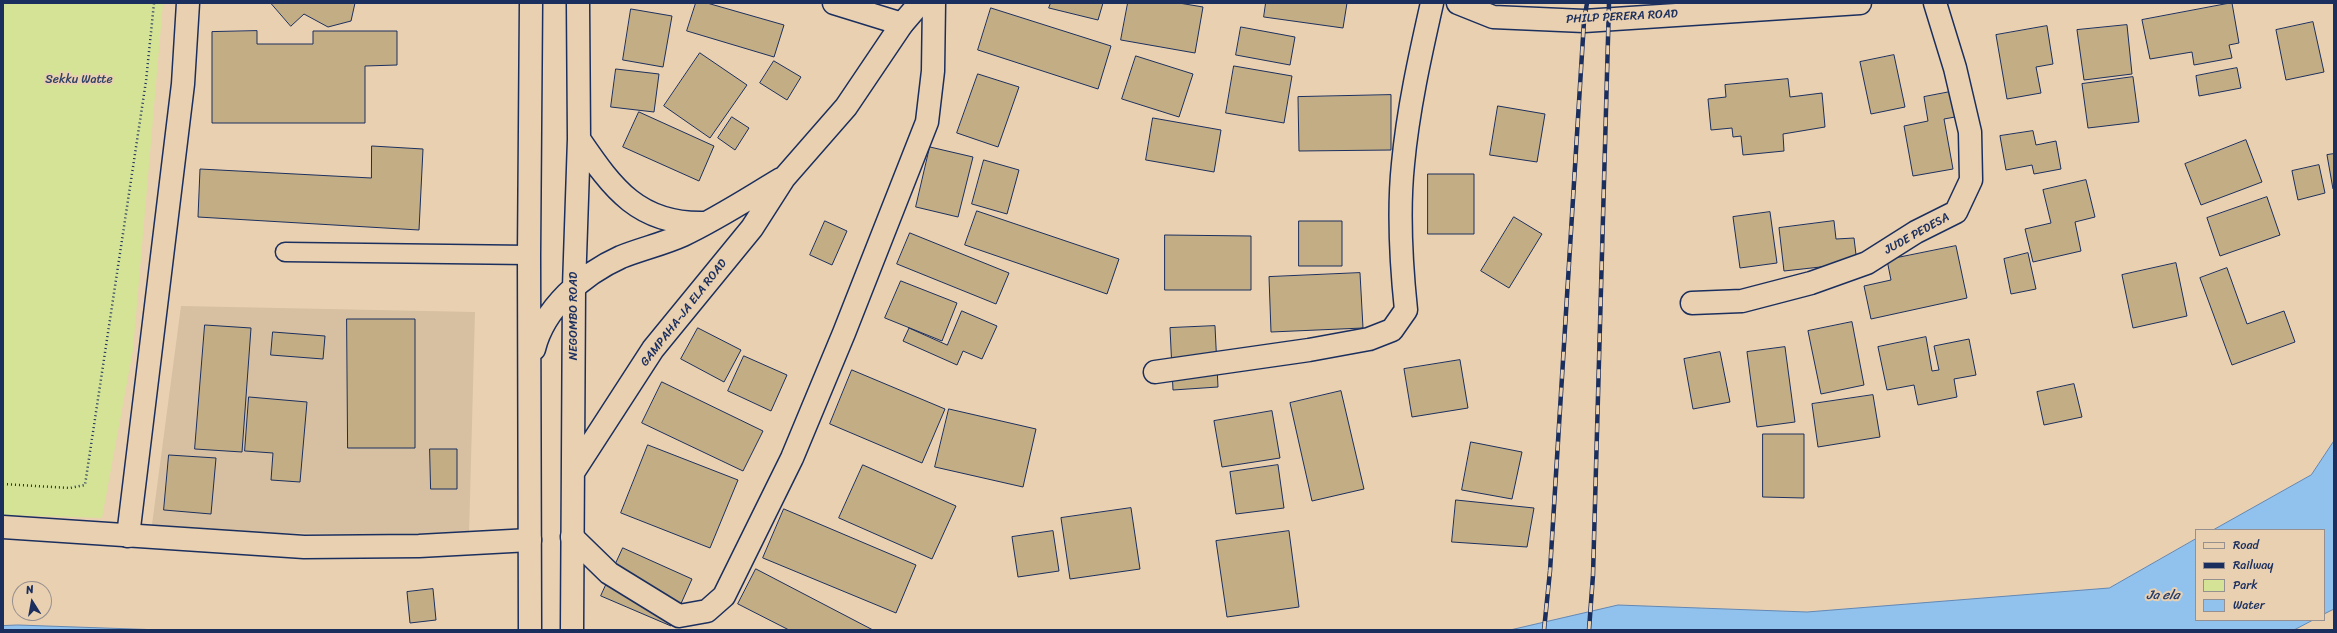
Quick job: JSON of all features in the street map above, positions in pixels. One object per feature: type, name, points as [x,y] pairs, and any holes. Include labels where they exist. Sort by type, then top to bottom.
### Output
[{"type":"main road","points":[[128,536],[183,84],[188,3]]},
{"type":"main road","points":[[530,630],[529,255],[531,3]]},
{"type":"main road","name":"NEGOMBO ROAD","points":[[572,630],[574,287],[579,139],[578,3]]},
{"type":"main road","points":[[834,3],[902,24]]},
{"type":"main road","name":"GAMPAHA-JA ELA ROAD","points":[[574,471],[653,349],[752,228],[784,178],[846,107],[902,24],[920,3]]},
{"type":"main road","points":[[572,537],[609,574],[680,616],[707,611],[724,596],[795,452],[844,333],[927,122],[933,71],[934,3]]},
{"type":"main road","points":[[1155,372],[1309,350],[1368,339],[1392,330],[1406,310],[1401,263],[1403,165],[1421,53],[1432,3]]},
{"type":"main road","name":"PHILP PERERA ROAD","points":[[1458,3],[1493,17],[1584,21],[1860,3]]},
{"type":"main road","name":"JUDE PEDESA","points":[[1692,303],[1742,301],[1811,283],[1868,263],[1916,232],[1956,212],[1970,180],[1970,132],[1955,68],[1935,3]]},
{"type":"main road","points":[[579,139],[607,180],[620,194],[637,205],[668,220],[688,224],[707,223]]},
{"type":"main road","name":"GAMPAHA-JA ELA ROAD","points":[[530,362],[536,341],[550,314],[574,287],[609,262],[681,236],[707,223],[784,178]]},
{"type":"main road","points":[[3,527],[304,547],[419,546],[530,540]]},
{"type":"lane","points":[[284,252],[529,255]]},
{"type":"path","points":[[3,484],[70,488],[85,486],[146,81],[154,3]]},
{"type":"shaded area","points":[[181,306],[475,312],[469,535],[151,532]]},
{"type":"green space","name":"Sekku Watte","points":[[3,3],[163,3],[133,350],[102,518],[3,515]]},
{"type":"water","points":[[2334,441],[2334,609],[2325,614],[2325,529],[2215,529],[2311,475]]},
{"type":"water","name":"Ja ela","points":[[2195,540],[2195,621],[2311,621],[2294,630],[1510,630],[1618,605],[1807,612],[2109,588]]},
{"type":"water","points":[[18,625],[162,630],[3,630],[3,626]]},
{"type":"building","points":[[271,3],[355,3],[351,21],[328,27],[304,14],[291,26]]},
{"type":"building","points":[[696,3],[707,3],[784,25],[774,57],[687,31]]},
{"type":"building","points":[[1051,3],[1103,3],[1098,20],[1049,8]]},
{"type":"building","points":[[1128,3],[1179,3],[1203,7],[1195,53],[1121,40]]},
{"type":"building","points":[[1266,3],[1347,3],[1343,28],[1264,17]]},
{"type":"building","points":[[2232,3],[2239,43],[2229,45],[2232,58],[2194,65],[2192,52],[2150,59],[2142,20]]},
{"type":"building","points":[[991,8],[1111,46],[1098,89],[978,50]]},
{"type":"building","points":[[631,9],[672,16],[663,67],[623,60]]},
{"type":"building","points":[[2313,22],[2324,72],[2286,80],[2276,30]]},
{"type":"building","points":[[2127,25],[2132,74],[2084,80],[2077,30]]},
{"type":"building","points":[[2047,26],[2053,64],[2036,67],[2041,93],[2007,99],[1996,35]]},
{"type":"building","points":[[1241,27],[1295,37],[1290,65],[1236,55]]},
{"type":"building","points":[[257,31],[257,44],[313,44],[313,31],[397,31],[397,65],[365,66],[365,123],[212,123],[212,32]]},
{"type":"building","points":[[700,53],[747,85],[710,138],[664,106]]},
{"type":"building","points":[[1894,55],[1905,107],[1871,114],[1860,62]]},
{"type":"building","points":[[1136,56],[1193,74],[1179,117],[1122,99]]},
{"type":"building","points":[[774,61],[801,77],[787,100],[760,83]]},
{"type":"building","points":[[1234,66],[1292,76],[1284,123],[1226,113]]},
{"type":"building","points":[[2237,68],[2241,88],[2199,96],[2196,76]]},
{"type":"building","points":[[616,69],[659,74],[654,112],[611,107]]},
{"type":"building","points":[[978,74],[1019,87],[998,147],[957,133]]},
{"type":"building","points":[[2133,77],[2139,122],[2088,128],[2082,84]]},
{"type":"building","points":[[1788,79],[1790,97],[1822,93],[1825,127],[1783,134],[1784,151],[1743,155],[1741,136],[1733,137],[1732,128],[1711,130],[1708,99],[1726,97],[1725,85]]},
{"type":"building","points":[[1950,92],[1955,117],[1944,119],[1953,169],[1913,176],[1904,126],[1928,121],[1924,97]]},
{"type":"building","points":[[1391,95],[1391,150],[1299,151],[1298,97]]},
{"type":"building","points":[[1498,106],[1545,114],[1537,162],[1490,155]]},
{"type":"building","points":[[639,112],[714,146],[699,181],[623,147]]},
{"type":"building","points":[[732,117],[749,128],[735,150],[718,138]]},
{"type":"building","points":[[1153,118],[1221,130],[1214,172],[1146,160]]},
{"type":"building","points":[[2033,131],[2036,145],[2056,141],[2061,169],[2034,174],[2032,165],[2006,170],[2000,136]]},
{"type":"building","points":[[2246,140],[2262,182],[2201,205],[2185,164]]},
{"type":"building","points":[[372,146],[423,149],[419,230],[198,217],[200,169],[371,178]]},
{"type":"building","points":[[930,147],[973,157],[958,217],[916,207]]},
{"type":"building","points":[[2334,154],[2334,189],[2333,189],[2327,155]]},
{"type":"building","points":[[984,160],[1019,170],[1007,214],[972,204]]},
{"type":"building","points":[[2319,165],[2325,193],[2298,200],[2292,171]]},
{"type":"building","points":[[1428,174],[1474,174],[1474,234],[1428,234]]},
{"type":"building","points":[[2086,180],[2095,217],[2075,222],[2081,251],[2033,262],[2025,229],[2051,223],[2043,190]]},
{"type":"building","points":[[2267,197],[2280,235],[2220,256],[2207,218]]},
{"type":"building","points":[[977,211],[1119,259],[1107,294],[965,245]]},
{"type":"building","points":[[1770,212],[1777,263],[1740,268],[1733,217]]},
{"type":"building","points":[[1514,217],[1542,234],[1509,288],[1481,271]]},
{"type":"building","points":[[825,221],[847,231],[832,265],[810,255]]},
{"type":"building","points":[[1299,221],[1342,221],[1342,266],[1299,266]]},
{"type":"building","points":[[1834,221],[1836,239],[1854,238],[1857,263],[1784,271],[1779,228]]},
{"type":"building","points":[[910,233],[1009,273],[996,304],[897,264]]},
{"type":"building","points":[[1165,235],[1251,236],[1251,290],[1165,290]]},
{"type":"building","points":[[1956,246],[1967,298],[1871,319],[1864,286],[1891,280],[1887,260]]},
{"type":"building","points":[[2028,253],[2036,289],[2011,294],[2004,259]]},
{"type":"building","points":[[2176,263],[2187,316],[2133,328],[2122,275]]},
{"type":"building","points":[[2227,268],[2247,324],[2284,311],[2295,342],[2232,365],[2200,278]]},
{"type":"building","points":[[1360,273],[1363,328],[1271,332],[1269,277]]},
{"type":"building","points":[[901,281],[957,303],[942,341],[885,318]]},
{"type":"building","points":[[962,311],[997,326],[982,359],[963,351],[957,365],[903,341],[909,328],[947,345]]},
{"type":"building","points":[[347,319],[415,319],[415,448],[348,448]]},
{"type":"building","points":[[1852,322],[1864,385],[1821,394],[1808,331]]},
{"type":"building","points":[[205,325],[251,328],[242,452],[195,449]]},
{"type":"building","points":[[1215,326],[1218,387],[1173,390],[1170,328]]},
{"type":"building","points":[[698,328],[741,350],[724,382],[681,359]]},
{"type":"building","points":[[273,332],[325,336],[323,359],[271,355]]},
{"type":"building","points":[[1926,337],[1932,371],[1939,370],[1934,346],[1969,339],[1976,375],[1954,379],[1957,397],[1918,405],[1914,385],[1887,390],[1878,347]]},
{"type":"building","points":[[1785,347],[1795,422],[1757,427],[1747,352]]},
{"type":"building","points":[[1720,352],[1730,402],[1693,409],[1684,359]]},
{"type":"building","points":[[744,356],[787,375],[771,411],[728,391]]},
{"type":"building","points":[[1460,360],[1468,408],[1412,417],[1404,369]]},
{"type":"building","points":[[852,370],[945,409],[922,463],[830,424]]},
{"type":"building","points":[[662,382],[763,431],[743,471],[642,423]]},
{"type":"building","points":[[2074,384],[2082,417],[2044,425],[2037,392]]},
{"type":"building","points":[[1341,391],[1364,489],[1312,501],[1290,403]]},
{"type":"building","points":[[1873,395],[1880,437],[1818,447],[1812,404]]},
{"type":"building","points":[[249,397],[307,402],[300,482],[271,480],[273,453],[245,451]]},
{"type":"building","points":[[949,409],[1036,429],[1023,487],[935,467]]},
{"type":"building","points":[[1272,411],[1280,458],[1222,467],[1214,421]]},
{"type":"building","points":[[1763,434],[1804,434],[1804,498],[1763,497]]},
{"type":"building","points":[[1471,442],[1522,452],[1512,499],[1462,490]]},
{"type":"building","points":[[648,445],[738,480],[710,548],[621,513]]},
{"type":"building","points":[[430,449],[457,449],[457,489],[431,489]]},
{"type":"building","points":[[169,455],[216,458],[211,514],[164,510]]},
{"type":"building","points":[[863,465],[956,506],[932,559],[839,518]]},
{"type":"building","points":[[1278,465],[1284,508],[1236,514],[1230,472]]},
{"type":"building","points":[[1456,500],[1534,508],[1527,547],[1452,542]]},
{"type":"building","points":[[1131,508],[1140,569],[1070,579],[1061,518]]},
{"type":"building","points":[[784,509],[916,565],[896,613],[763,558]]},
{"type":"building","points":[[1053,531],[1059,571],[1018,577],[1012,537]]},
{"type":"building","points":[[1289,531],[1299,607],[1227,617],[1216,541]]},
{"type":"building","points":[[623,548],[692,579],[671,626],[601,596]]},
{"type":"building","points":[[756,569],[873,630],[789,630],[738,604]]},
{"type":"building","points":[[433,589],[436,620],[410,623],[407,592]]},
{"type":"railway","points":[[1544,630],[1550,571],[1584,21],[1587,3]]},
{"type":"railway","points":[[1589,630],[1593,575],[1609,3]]}]
